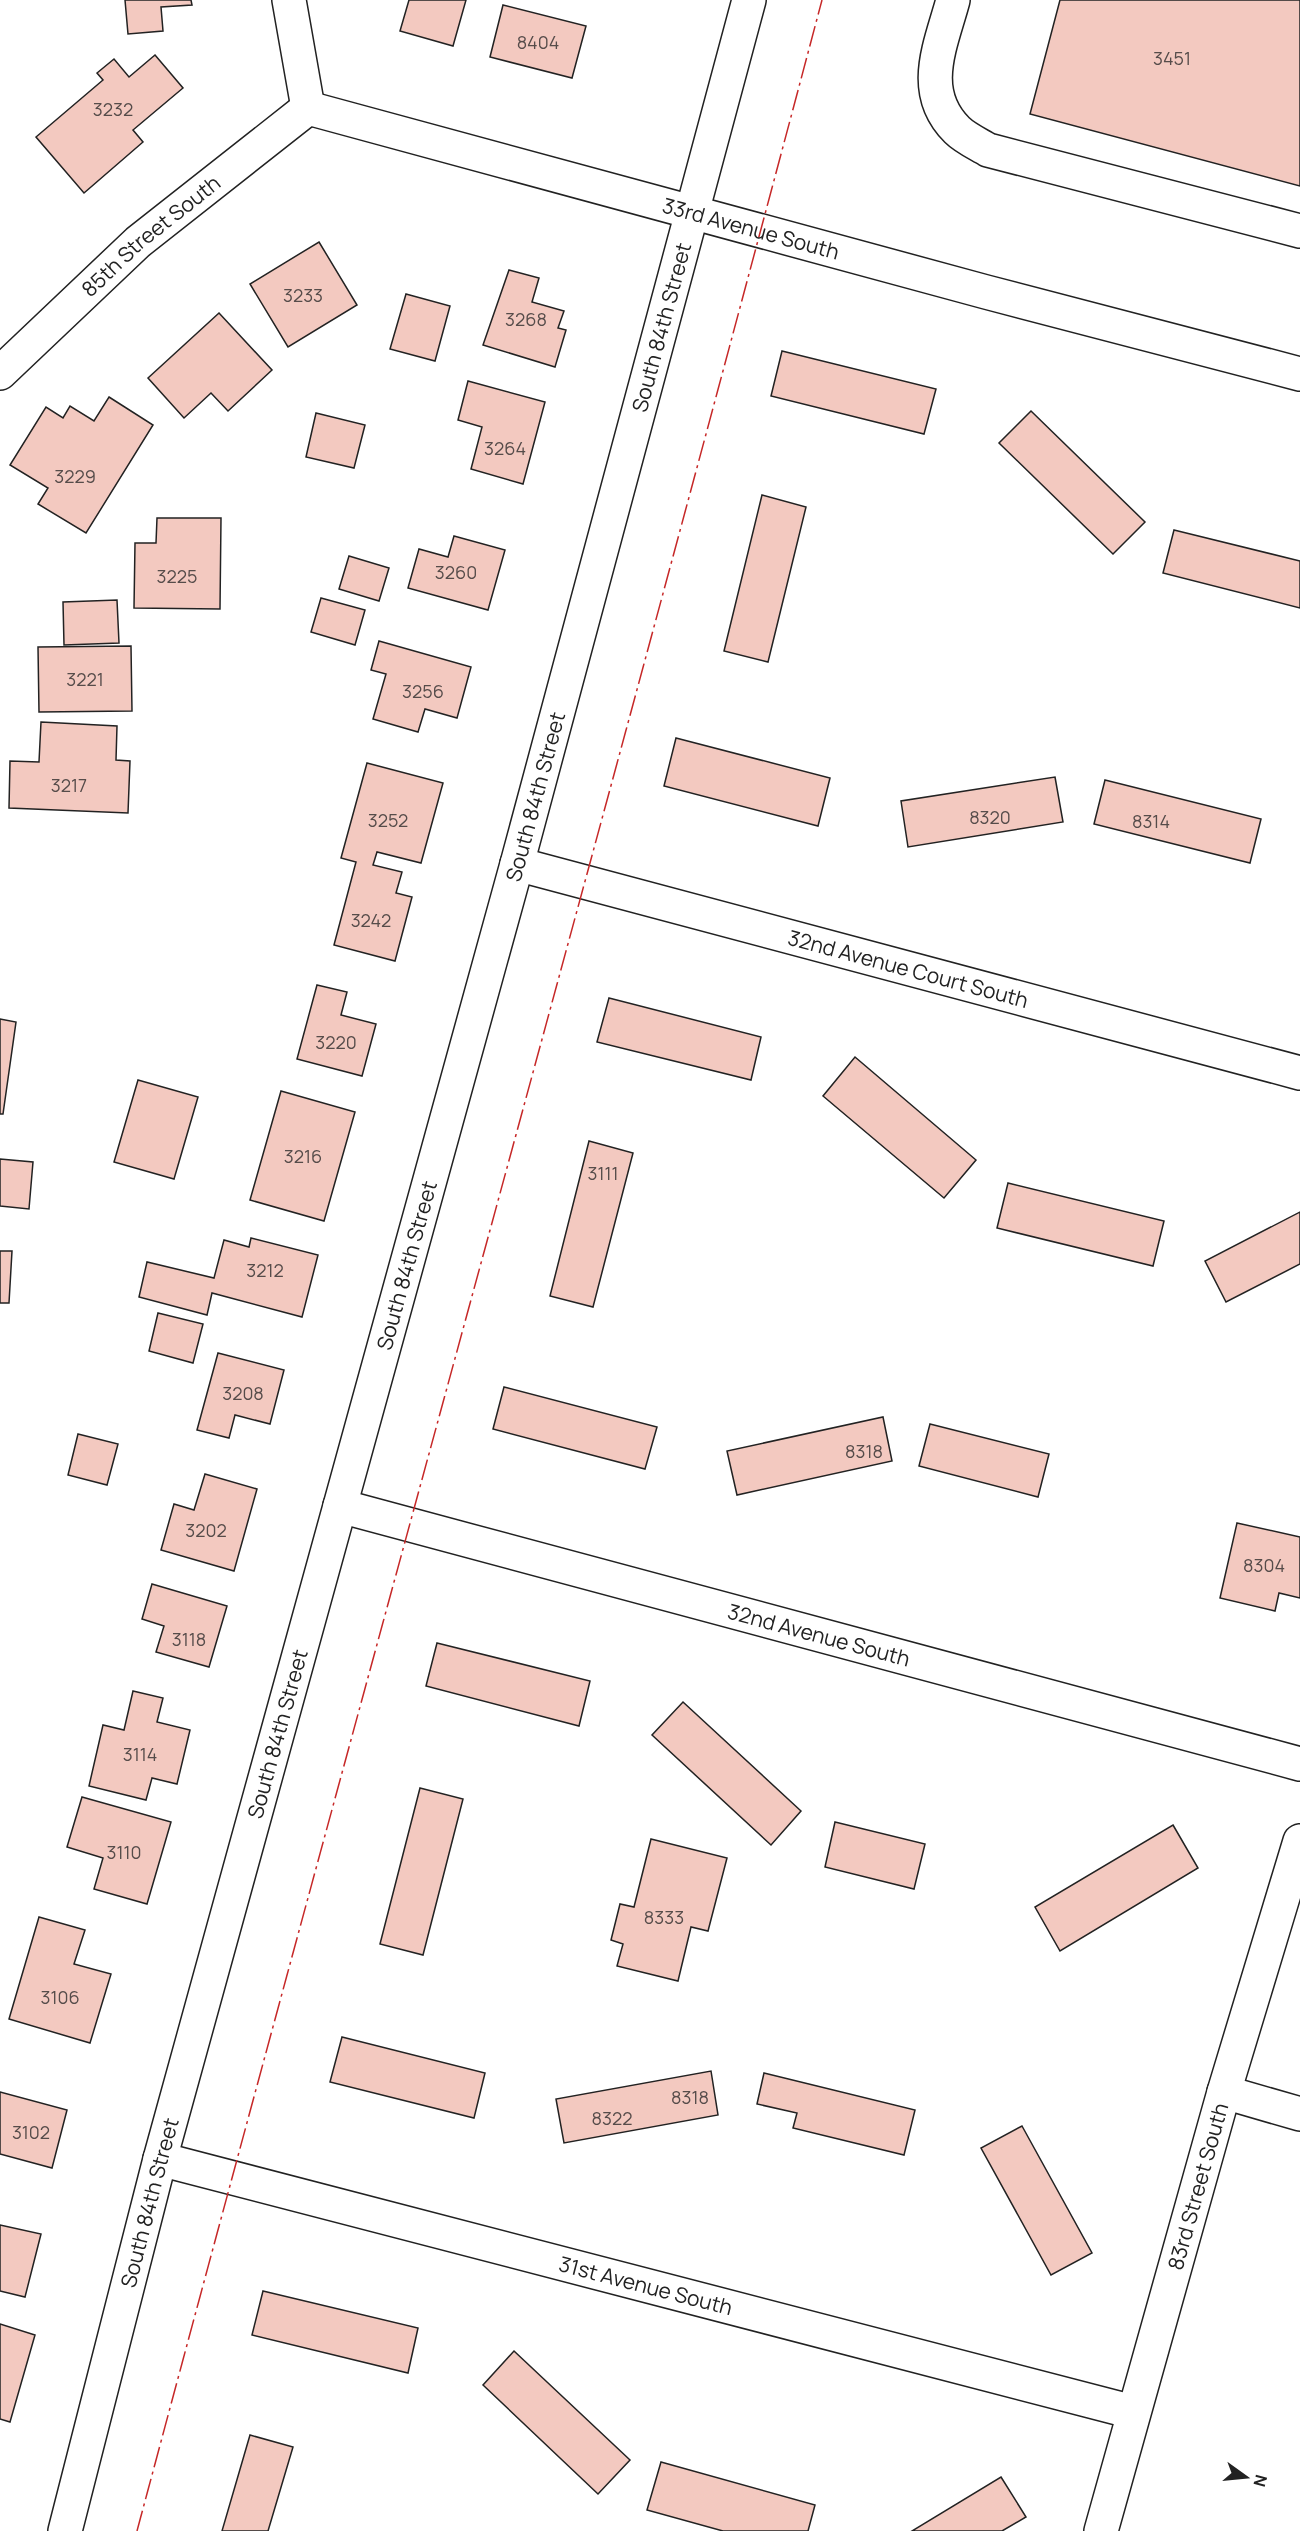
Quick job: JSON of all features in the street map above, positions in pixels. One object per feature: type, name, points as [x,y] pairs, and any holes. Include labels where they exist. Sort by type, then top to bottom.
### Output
[{"type":"street","points":[[289,0],[308,108]]},
{"type":"street","name":"South 84th Street","points":[[65,2531],[160,2159],[518,864],[749,0]]},
{"type":"street","points":[[953,0],[934,68],[937,102],[957,130],[988,150],[1300,231]]},
{"type":"street","name":"33rd Avenue South","points":[[308,108],[691,213],[1300,374]]},
{"type":"street","name":"85th Street South","points":[[0,373],[138,242],[308,108]]},
{"type":"street","name":"32nd Avenue Court South","points":[[518,864],[1300,1073]]},
{"type":"street","name":"32nd Avenue South","points":[[340,1506],[1300,1764]]},
{"type":"street","name":"83rd Street South","points":[[1101,2531],[1224,2092],[1300,1841]]},
{"type":"street","points":[[1224,2092],[1300,2114]]},
{"type":"street","name":"31st Avenue South","points":[[160,2159],[1133,2412]]},
{"type":"building","points":[[125,0],[191,0],[192,5],[161,7],[163,31],[128,34]]},
{"type":"building","points":[[409,0],[466,0],[453,46],[400,31]]},
{"type":"building","points":[[1060,0],[1300,0],[1300,186],[1030,114]]},
{"type":"building","points":[[503,5],[586,26],[572,78],[490,57]]},
{"type":"building","points":[[155,55],[183,88],[133,130],[143,142],[84,193],[36,137],[103,80],[97,73],[114,59],[129,77]]},
{"type":"building","points":[[319,242],[357,305],[288,347],[250,284]]},
{"type":"building","points":[[509,270],[539,278],[532,302],[564,311],[558,328],[566,330],[555,367],[483,345]]},
{"type":"building","points":[[406,294],[450,306],[435,361],[390,349]]},
{"type":"building","points":[[219,313],[272,370],[228,411],[211,393],[184,418],[148,378]]},
{"type":"building","points":[[782,351],[936,389],[924,434],[771,396]]},
{"type":"building","points":[[468,381],[545,402],[523,484],[471,469],[482,427],[458,420]]},
{"type":"building","points":[[109,397],[153,425],[86,533],[38,504],[48,488],[10,465],[46,407],[63,418],[70,406],[94,421]]},
{"type":"building","points":[[1031,411],[1145,522],[1113,554],[999,443]]},
{"type":"building","points":[[316,413],[365,425],[354,468],[306,457]]},
{"type":"building","points":[[762,495],[806,507],[768,662],[724,651]]},
{"type":"building","points":[[157,518],[221,518],[220,609],[134,608],[135,543],[156,543]]},
{"type":"building","points":[[1174,530],[1300,561],[1300,608],[1163,573]]},
{"type":"building","points":[[454,536],[505,550],[488,610],[408,588],[419,549],[448,557]]},
{"type":"building","points":[[349,556],[389,568],[379,601],[339,589]]},
{"type":"building","points":[[321,598],[365,610],[355,645],[311,632]]},
{"type":"building","points":[[117,600],[119,643],[64,645],[63,602]]},
{"type":"building","points":[[379,641],[471,667],[457,718],[425,709],[418,732],[373,719],[386,674],[371,670]]},
{"type":"building","points":[[131,646],[132,711],[39,712],[38,647]]},
{"type":"building","points":[[41,722],[117,726],[116,760],[130,761],[128,813],[9,808],[10,761],[39,762]]},
{"type":"building","points":[[676,738],[830,778],[818,826],[664,786]]},
{"type":"building","points":[[367,763],[443,783],[421,863],[377,852],[373,865],[402,872],[396,893],[412,897],[395,961],[334,945],[356,862],[341,858]]},
{"type":"building","points":[[1055,777],[1063,822],[908,847],[901,801]]},
{"type":"building","points":[[1105,780],[1261,819],[1250,863],[1094,824]]},
{"type":"building","points":[[317,985],[347,992],[341,1015],[376,1024],[362,1076],[297,1059]]},
{"type":"building","points":[[609,998],[761,1037],[751,1080],[597,1042]]},
{"type":"building","points":[[0,1019],[16,1022],[3,1114],[0,1114]]},
{"type":"building","points":[[855,1057],[976,1160],[944,1198],[823,1096]]},
{"type":"building","points":[[138,1080],[198,1097],[174,1179],[114,1162]]},
{"type":"building","points":[[281,1091],[355,1112],[324,1221],[250,1200]]},
{"type":"building","points":[[589,1141],[633,1153],[593,1307],[550,1296]]},
{"type":"building","points":[[0,1159],[33,1162],[29,1209],[0,1206]]},
{"type":"building","points":[[1008,1183],[1164,1221],[1153,1266],[997,1228]]},
{"type":"building","points":[[1300,1212],[1300,1264],[1226,1302],[1205,1261]]},
{"type":"building","points":[[251,1238],[318,1255],[302,1317],[212,1293],[207,1315],[139,1297],[147,1262],[214,1278],[224,1240],[249,1247]]},
{"type":"building","points":[[0,1251],[12,1251],[9,1303],[0,1303]]},
{"type":"building","points":[[158,1313],[203,1324],[193,1363],[149,1351]]},
{"type":"building","points":[[218,1353],[284,1370],[270,1424],[235,1415],[229,1438],[197,1430]]},
{"type":"building","points":[[504,1387],[657,1427],[645,1469],[493,1429]]},
{"type":"building","points":[[883,1417],[892,1461],[737,1495],[727,1451]]},
{"type":"building","points":[[930,1424],[1049,1454],[1038,1497],[919,1466]]},
{"type":"building","points":[[78,1434],[118,1444],[107,1485],[68,1475]]},
{"type":"building","points":[[205,1474],[257,1489],[234,1571],[161,1550],[174,1504],[194,1510]]},
{"type":"building","points":[[1237,1523],[1300,1537],[1300,1598],[1279,1593],[1275,1611],[1220,1598]]},
{"type":"building","points":[[152,1584],[227,1606],[209,1667],[156,1652],[164,1626],[142,1619]]},
{"type":"building","points":[[437,1643],[590,1681],[579,1726],[426,1686]]},
{"type":"building","points":[[133,1691],[163,1698],[157,1722],[190,1730],[177,1784],[152,1778],[146,1800],[89,1786],[103,1725],[124,1730]]},
{"type":"building","points":[[683,1702],[801,1811],[771,1845],[652,1735]]},
{"type":"building","points":[[420,1788],[463,1799],[423,1955],[380,1944]]},
{"type":"building","points":[[82,1797],[171,1822],[147,1904],[94,1889],[103,1858],[67,1847]]},
{"type":"building","points":[[835,1822],[925,1844],[914,1889],[825,1867]]},
{"type":"building","points":[[1173,1825],[1198,1868],[1060,1951],[1035,1907]]},
{"type":"building","points":[[651,1839],[727,1858],[708,1931],[691,1927],[678,1981],[617,1966],[623,1944],[611,1940],[620,1904],[634,1907]]},
{"type":"building","points":[[39,1917],[85,1930],[74,1964],[111,1974],[90,2043],[9,2019]]},
{"type":"building","points":[[342,2037],[485,2073],[474,2118],[330,2082]]},
{"type":"building","points":[[711,2071],[718,2115],[564,2143],[556,2099]]},
{"type":"building","points":[[764,2073],[915,2110],[904,2155],[793,2128],[797,2113],[757,2104]]},
{"type":"building","points":[[0,2092],[67,2110],[52,2168],[0,2154]]},
{"type":"building","points":[[1022,2126],[1092,2253],[1051,2275],[981,2148]]},
{"type":"building","points":[[0,2225],[41,2234],[25,2297],[0,2291]]},
{"type":"building","points":[[263,2291],[418,2328],[408,2373],[252,2335]]},
{"type":"building","points":[[0,2324],[35,2335],[10,2422],[0,2419]]},
{"type":"building","points":[[514,2351],[630,2460],[598,2494],[483,2385]]},
{"type":"building","points":[[250,2435],[293,2447],[268,2531],[222,2531]]},
{"type":"building","points":[[661,2462],[815,2505],[808,2531],[723,2531],[647,2510]]},
{"type":"building","points":[[1001,2477],[1026,2517],[1002,2531],[912,2531]]},
{"type":"power","points":[[137,2531],[822,0]]}]
